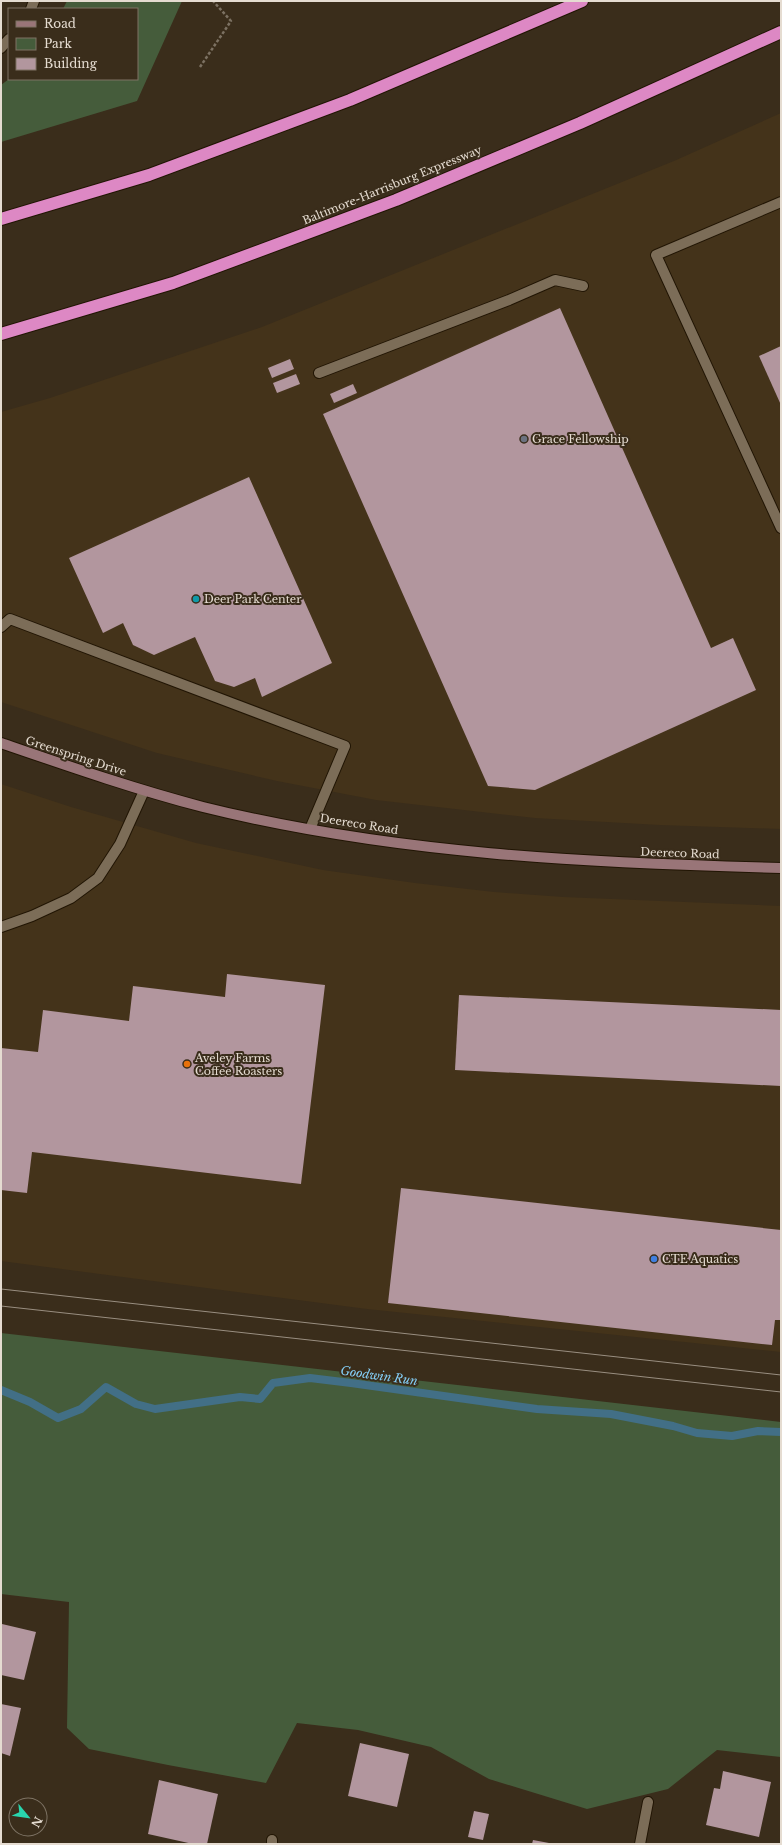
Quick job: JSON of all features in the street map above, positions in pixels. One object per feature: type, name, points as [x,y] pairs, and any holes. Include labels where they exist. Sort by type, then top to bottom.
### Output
[{"type":"highway","points":[[1,219],[149,175],[350,100],[582,1]]},
{"type":"highway","name":"Baltimore-Harrisburg Expressway","points":[[1,334],[173,283],[396,200],[580,123],[781,32]]},
{"type":"main road","name":"Greenspring Drive","points":[[1,743],[144,791]]},
{"type":"main road","name":"Deereco Road","points":[[144,791],[204,807],[310,829],[446,849],[532,858],[655,865],[781,868]]},
{"type":"street","points":[[1,48],[8,40]]},
{"type":"street","points":[[781,202],[656,255],[781,528]]},
{"type":"street","points":[[319,374],[509,300],[555,280],[583,286]]},
{"type":"street","points":[[1,628],[10,619],[345,746],[310,829]]},
{"type":"street","points":[[1,927],[32,916],[71,898],[98,878],[120,844],[144,791]]},
{"type":"street","points":[[640,1844],[648,1802]]},
{"type":"path","points":[[200,67],[231,21],[213,1]]},
{"type":"shaded area","points":[[781,113],[781,829],[660,825],[535,818],[376,800],[277,781],[157,753],[1,702],[1,412],[50,398],[262,327],[674,161]]},
{"type":"shaded area","points":[[1,784],[71,807],[196,843],[323,870],[494,892],[563,897],[781,906],[781,1352],[367,1309],[1,1261]]},
{"type":"green space","points":[[67,1],[182,1],[137,101],[1,142],[1,85],[8,80],[138,80],[138,8],[64,8]]},
{"type":"green space","points":[[1,1333],[781,1422],[781,1757],[717,1750],[668,1789],[587,1809],[489,1779],[431,1747],[358,1730],[297,1723],[266,1783],[89,1749],[67,1728],[69,1602],[1,1594]]},
{"type":"building","points":[[560,308],[711,648],[733,638],[756,690],[535,790],[488,786],[323,414]]},
{"type":"building","points":[[781,346],[781,405],[759,356]]},
{"type":"building","points":[[290,359],[294,369],[272,378],[268,368]]},
{"type":"building","points":[[296,374],[300,384],[277,393],[273,383]]},
{"type":"building","points":[[353,384],[357,393],[334,403],[330,394]]},
{"type":"building","name":"Deer Park Center","points":[[249,477],[332,663],[262,697],[255,678],[234,687],[215,681],[195,637],[154,655],[133,645],[123,623],[103,633],[69,558]]},
{"type":"building","points":[[227,974],[325,985],[301,1184],[32,1152],[27,1193],[1,1190],[1,1048],[38,1052],[43,1010],[129,1021],[133,986],[225,997]]},
{"type":"building","points":[[459,995],[781,1010],[781,1086],[455,1070]]},
{"type":"building","points":[[401,1188],[781,1230],[781,1320],[775,1320],[772,1345],[388,1303]]},
{"type":"building","points":[[2,1624],[36,1632],[24,1680],[1,1675]]},
{"type":"building","points":[[1,1704],[21,1708],[10,1756],[1,1753]]},
{"type":"building","points":[[360,1743],[409,1754],[397,1807],[348,1796]]},
{"type":"building","points":[[723,1771],[771,1782],[759,1837],[706,1825],[714,1788],[720,1789]]},
{"type":"building","points":[[159,1780],[218,1794],[207,1844],[193,1844],[148,1834]]},
{"type":"building","points":[[474,1811],[489,1814],[483,1840],[468,1837]]},
{"type":"building","points":[[533,1840],[549,1843],[549,1844],[532,1844]]},
{"type":"waterway","name":"Goodwin Run","points":[[1,1390],[30,1402],[58,1418],[81,1409],[106,1387],[136,1404],[155,1409],[240,1397],[260,1399],[273,1383],[310,1378],[537,1409],[611,1414],[673,1426],[697,1433],[732,1436],[758,1431],[781,1432]]},
{"type":"tram line","points":[[1,1289],[781,1375]]},
{"type":"tram line","points":[[1,1306],[781,1392]]},
{"type":"place","name":"Grace Fellowship","points":[[524,439]]},
{"type":"place","name":"Deer Park Center","points":[[196,599]]},
{"type":"place","name":"Aveley Farms Coffee Roasters","points":[[187,1064]]},
{"type":"place","name":"CTE Aquatics","points":[[654,1259]]}]
